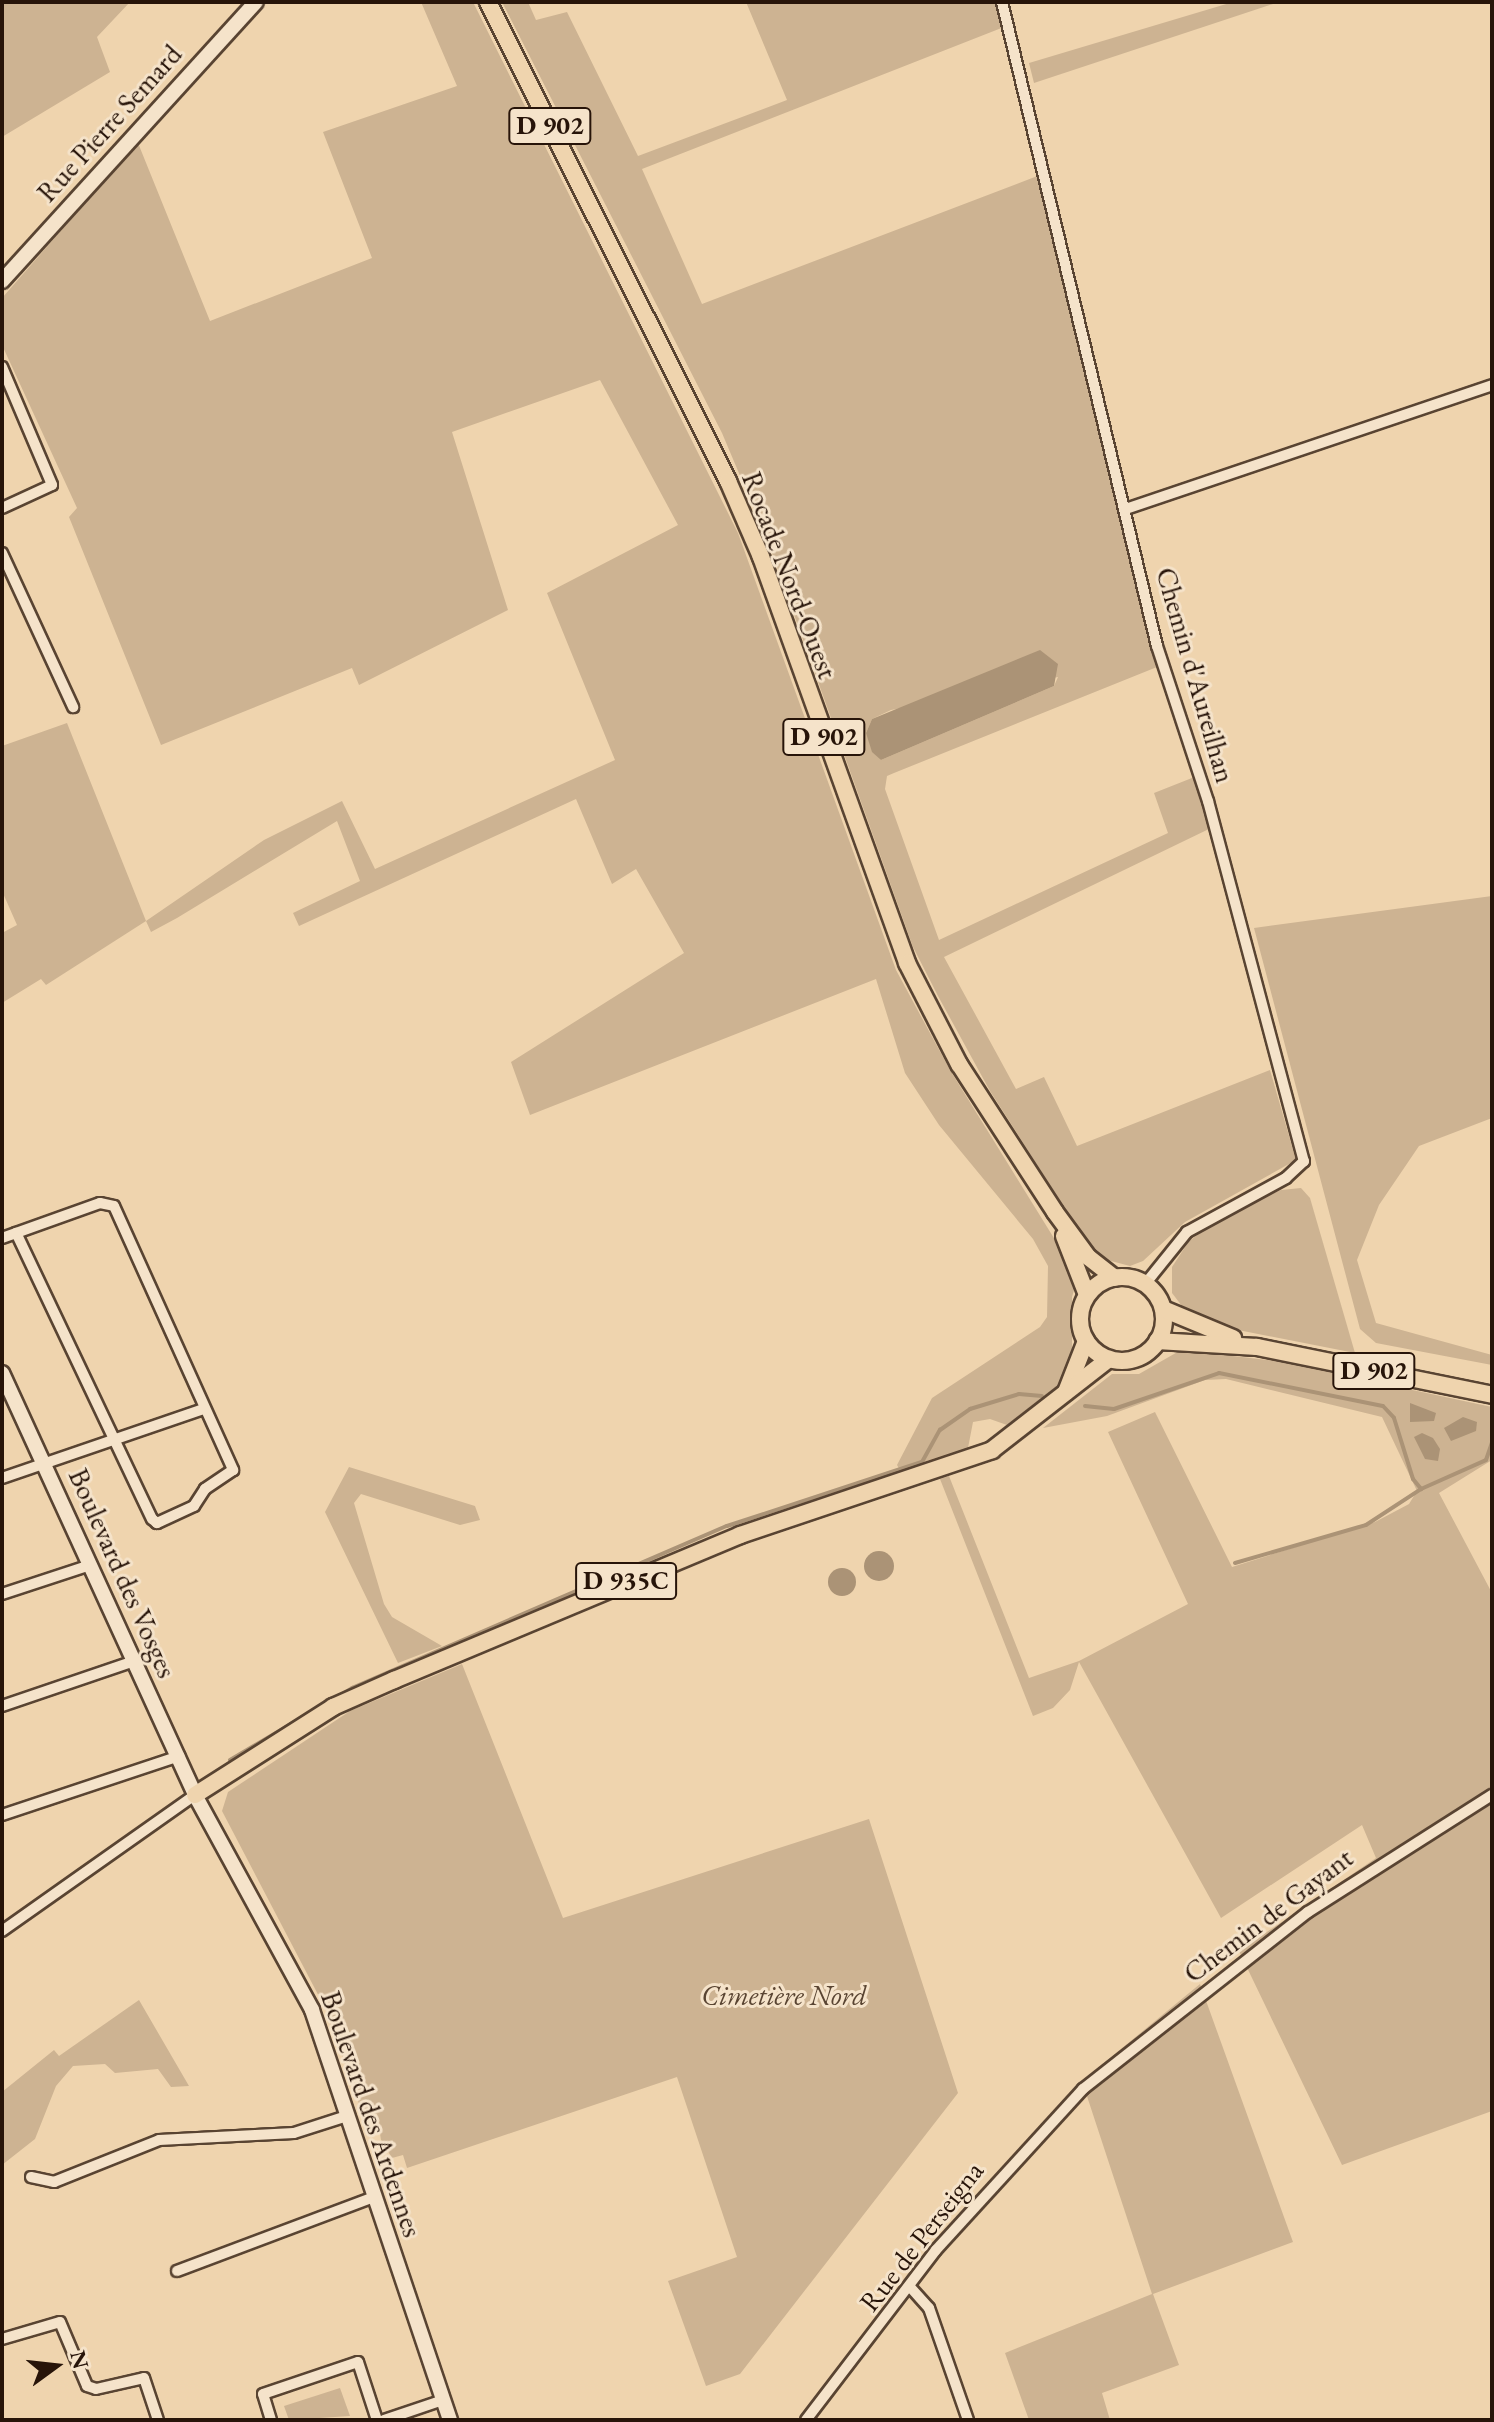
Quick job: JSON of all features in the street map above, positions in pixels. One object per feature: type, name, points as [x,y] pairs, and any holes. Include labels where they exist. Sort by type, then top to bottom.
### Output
[{"type":"main road","name":"Rue Pierre Semard","points":[[2,281],[256,2]]},
{"type":"main road","name":"Rocade Nord-Ouest","points":[[488,2],[728,481],[761,557],[907,963],[959,1064],[1055,1212],[1088,1257],[1115,1278]]},
{"type":"main road","name":"Rocade Nord-Ouest","points":[[1055,1212],[1087,1295]]},
{"type":"main road","points":[[1065,1393],[1086,1341],[1080,1317],[1087,1295],[1115,1278],[1145,1284],[1163,1309],[1157,1341],[1136,1358],[1109,1359],[1086,1341]]},
{"type":"main road","name":"D 902","points":[[1163,1309],[1257,1347]]},
{"type":"main road","name":"D 902","points":[[1157,1341],[1257,1347],[1492,1395]]},
{"type":"main road","name":"D 935C","points":[[195,1795],[333,1707],[740,1535],[992,1450],[1109,1359]]},
{"type":"main road","name":"Boulevard des Vosges","points":[[2,1373],[195,1795]]},
{"type":"main road","name":"Boulevard des Ardennes","points":[[195,1795],[312,2010],[450,2420]]},
{"type":"street","name":"Chemin d'Aureilhan","points":[[1002,2],[1157,646],[1208,801],[1304,1161],[1286,1178],[1187,1232],[1145,1284]]},
{"type":"street","points":[[2,367],[52,485],[2,508]]},
{"type":"street","points":[[1126,509],[1492,385]]},
{"type":"street","points":[[2,553],[73,707]]},
{"type":"street","points":[[2,1238],[16,1233],[109,1202],[204,1398],[204,1409],[232,1474],[205,1489],[194,1506],[157,1523],[16,1233]]},
{"type":"street","points":[[2,1478],[204,1409]]},
{"type":"street","points":[[2,1594],[90,1565]]},
{"type":"street","points":[[2,1706],[134,1661]]},
{"type":"street","points":[[2,1815],[179,1756]]},
{"type":"street","points":[[2,1931],[7,1922],[195,1795]]},
{"type":"street","name":"Chemin de Gayant","points":[[1083,2089],[1308,1912],[1492,1795]]},
{"type":"street","name":"Rue de Perseigna","points":[[810,2418],[1009,2165],[1083,2089]]},
{"type":"street","points":[[31,2177],[54,2182],[159,2140],[294,2133],[347,2116]]},
{"type":"street","points":[[177,2271],[374,2197]]},
{"type":"street","points":[[911,2288],[929,2308],[968,2420]]},
{"type":"street","points":[[2,2339],[60,2322],[87,2386],[96,2389],[144,2378],[158,2420]]},
{"type":"street","points":[[271,2420],[263,2394],[358,2362],[377,2420]]},
{"type":"street","points":[[384,2420],[443,2400]]},
{"type":"green space","points":[[2,2],[130,2],[97,37],[110,72],[2,137]]},
{"type":"green space","points":[[421,2],[473,2],[738,533],[896,970],[950,1070],[1078,1277],[1072,1297],[1072,1349],[1061,1383],[1007,1425],[990,1419],[973,1422],[968,1448],[901,1472],[897,1465],[932,1398],[1040,1327],[1047,1317],[1048,1266],[1033,1239],[939,1125],[905,1073],[876,979],[530,1115],[511,1062],[684,953],[636,869],[612,884],[576,799],[299,926],[293,913],[360,881],[337,821],[151,932],[146,921],[264,840],[342,801],[375,869],[615,760],[547,593],[678,525],[600,380],[452,432],[508,610],[359,685],[352,668],[161,745],[69,517],[77,508],[2,345],[2,298],[138,143],[210,321],[372,258],[323,132],[457,86]]},
{"type":"green space","points":[[502,2],[528,2],[536,20],[567,12],[638,156],[787,100],[746,2],[998,2],[1004,27],[642,169],[702,304],[1040,175],[1157,667],[887,776],[885,789],[939,940],[1168,833],[1154,793],[1197,776],[1211,828],[944,957],[1016,1089],[1044,1077],[1077,1146],[1270,1070],[1296,1160],[1185,1222],[1143,1261],[1130,1266],[1096,1257],[990,1091],[913,947],[768,542],[722,433]],"holes":[[[1058,677],[1054,686],[881,760],[866,733],[872,719],[891,710]]]},
{"type":"green space","points":[[1233,2],[1279,2],[1034,83],[1029,63]]},
{"type":"green space","points":[[67,723],[146,921],[46,985],[41,979],[2,1003],[2,933],[17,925],[2,891],[2,746]]},
{"type":"green space","points":[[1492,896],[1492,1118],[1419,1146],[1379,1205],[1357,1260],[1376,1323],[1492,1355],[1492,1365],[1376,1343],[1360,1329],[1254,928]]},
{"type":"green space","points":[[1301,1188],[1310,1198],[1355,1353],[1238,1330],[1188,1314],[1172,1293],[1172,1267],[1189,1241],[1226,1214],[1281,1190]]},
{"type":"green space","points":[[1181,1350],[1277,1361],[1492,1407],[1492,1460],[1439,1493],[1492,1593],[1492,2111],[1342,2165],[1239,1951],[1376,1858],[1362,1825],[1221,1918],[1079,1662],[1070,1690],[1053,1708],[1033,1716],[940,1479],[949,1476],[1029,1678],[1079,1661],[1188,1604],[1108,1432],[1155,1412],[1232,1567],[1375,1522],[1409,1504],[1417,1491],[1382,1417],[1226,1379],[1205,1380],[1107,1416],[1043,1428],[1112,1374],[1139,1374]]},
{"type":"green space","points":[[349,1467],[475,1506],[480,1520],[460,1525],[361,1494],[354,1503],[384,1604],[392,1617],[442,1646],[398,1663],[325,1512]]},
{"type":"green space","name":"Cimetière Nord","points":[[462,1664],[563,1918],[869,1819],[958,2093],[740,2374],[706,2386],[668,2281],[737,2257],[677,2077],[407,2168],[403,2155],[392,2158],[381,2140],[377,2114],[362,2112],[324,2006],[222,1811],[228,1792],[350,1711]]},
{"type":"green space","points":[[1200,1984],[1293,2242],[1153,2294],[1179,2365],[1102,2393],[1110,2420],[1029,2420],[1005,2353],[1152,2294],[1082,2081]]},
{"type":"green space","points":[[139,2000],[189,2086],[171,2087],[158,2069],[115,2073],[105,2064],[73,2066],[56,2086],[35,2139],[2,2165],[2,2092],[54,2050],[59,2056]]},
{"type":"green space","points":[[340,2388],[350,2416],[289,2420],[284,2406]]},
{"type":"shaded area","points":[[1040,650],[1058,664],[1054,686],[881,760],[872,752],[866,733],[872,719]]},
{"type":"shaded area","points":[[1410,1403],[1436,1413],[1434,1421],[1410,1422]]},
{"type":"shaded area","points":[[1463,1417],[1477,1422],[1476,1431],[1451,1441],[1444,1428]]},
{"type":"shaded area","points":[[1422,1433],[1433,1438],[1440,1449],[1438,1461],[1425,1459],[1414,1437]]},
{"type":"shaded area","points":[[879,1551],[890,1555],[894,1566],[890,1577],[879,1581],[868,1577],[864,1566],[868,1555]]},
{"type":"shaded area","points":[[842,1568],[852,1572],[856,1582],[852,1592],[842,1596],[832,1592],[828,1582],[832,1572]]},
{"type":"waterway","points":[[1085,1406],[1114,1409],[1219,1373],[1383,1406],[1394,1418],[1413,1479],[1421,1489],[1486,1460],[1492,1443]]},
{"type":"waterway","points":[[230,1760],[352,1688],[727,1526],[922,1462],[940,1430],[970,1409],[1019,1394],[1042,1396]]},
{"type":"waterway","points":[[1235,1563],[1366,1525],[1421,1489]]}]
